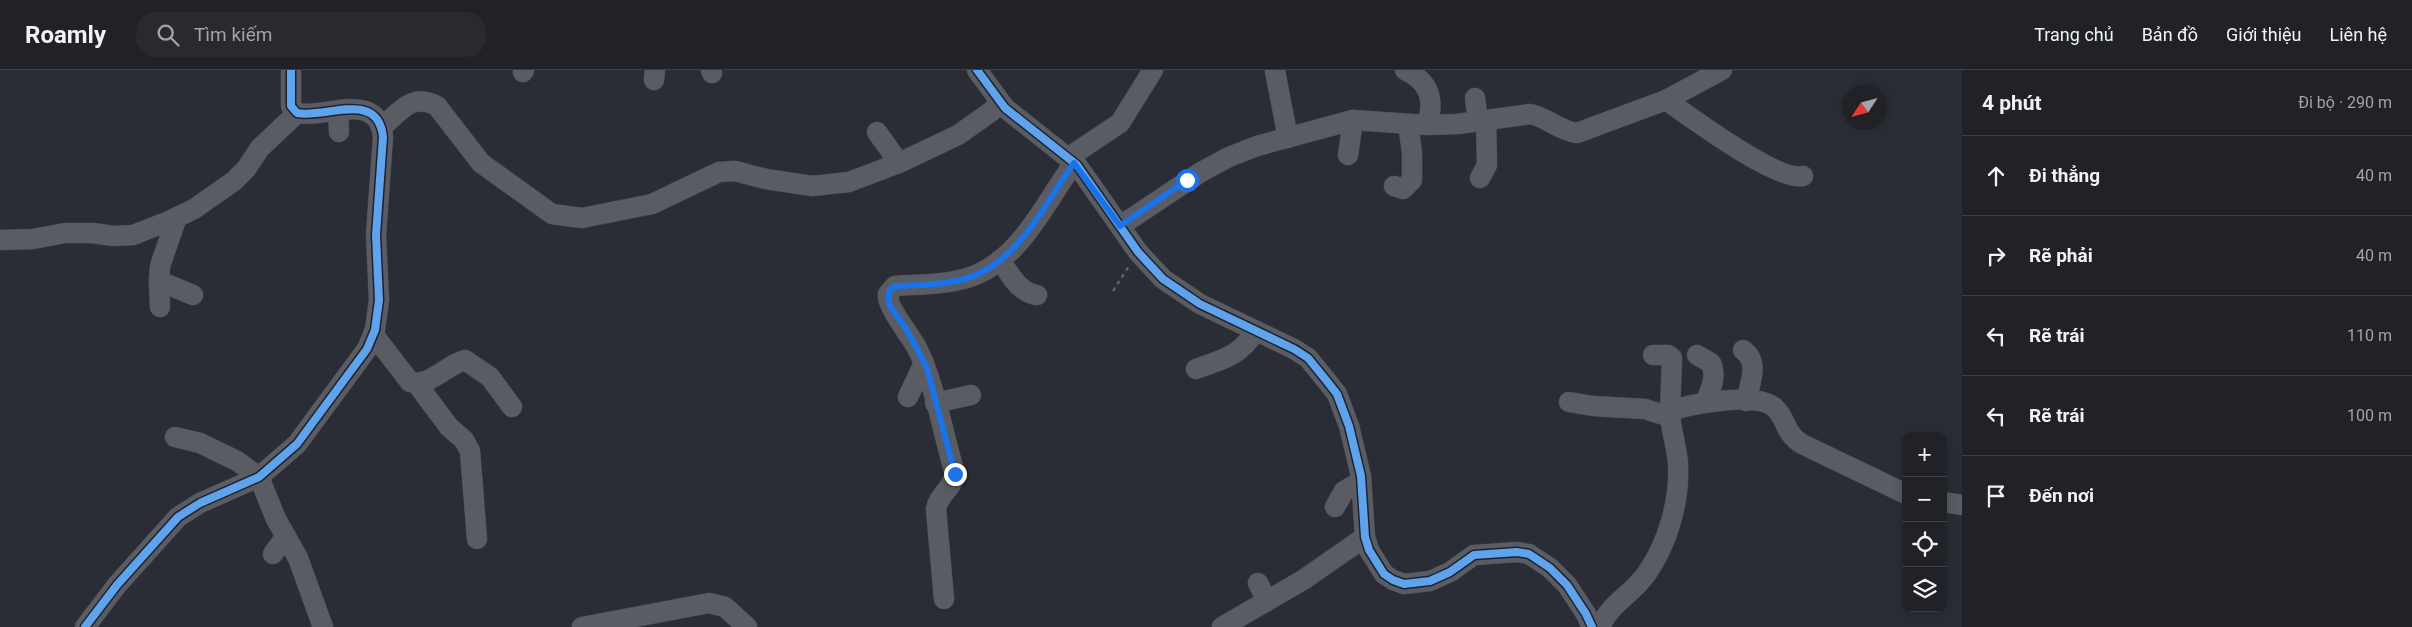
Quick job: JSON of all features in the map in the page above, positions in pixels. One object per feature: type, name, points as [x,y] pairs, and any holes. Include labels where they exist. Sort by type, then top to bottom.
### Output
[{"type":"street","points":[[291,70],[290,106],[296,113]]},
{"type":"street","points":[[977,70],[1000,102],[1072,160],[1138,252],[1151,268],[1175,289],[1200,304],[1294,348],[1308,358],[1337,394],[1349,426],[1361,481],[1365,537],[1372,556],[1384,574],[1393,580],[1410,583],[1441,577],[1474,555],[1490,552],[1529,554],[1550,568],[1567,585],[1592,627]]},
{"type":"street","points":[[944,599],[936,509],[938,501],[952,483],[955,474],[924,363],[907,330],[890,306],[888,299],[890,290],[895,286],[932,284],[977,275],[1000,260],[1032,227],[1072,160],[1120,123],[1152,70]]},
{"type":"street","points":[[1394,186],[1403,188],[1412,180],[1412,153],[1417,125],[1431,105],[1425,85],[1418,76],[1405,70]]},
{"type":"street","points":[[1120,226],[1174,189],[1229,157],[1257,146],[1353,120],[1417,125],[1530,114],[1539,116],[1564,130],[1577,133],[1666,100],[1722,70]]},
{"type":"street","points":[[1275,71],[1288,138]]},
{"type":"street","points":[[1475,98],[1482,120],[1487,165],[1480,178]]},
{"type":"street","points":[[382,127],[411,103],[419,100],[429,102],[437,106],[481,164],[552,214],[582,218],[652,204],[719,172],[735,171],[766,180],[812,186],[849,182],[899,163],[974,125],[1000,102]]},
{"type":"street","points":[[1666,100],[1708,130],[1756,158],[1785,174],[1796,178],[1803,176]]},
{"type":"street","points":[[338,110],[339,132]]},
{"type":"street","points":[[4,244],[65,233],[93,233],[113,236],[132,235],[177,217],[194,209],[234,181],[246,169],[260,148],[296,113],[364,110],[379,120],[382,127],[383,137],[376,235],[379,300],[373,334],[367,349],[297,444],[259,477],[200,503],[178,517],[117,585],[85,627]]},
{"type":"street","points":[[1348,154],[1353,120]]},
{"type":"street","points":[[877,132],[899,163]]},
{"type":"street","points":[[160,306],[160,266],[177,217]]},
{"type":"street","points":[[1000,260],[1021,289],[1027,294],[1037,295]]},
{"type":"street","points":[[159,281],[194,295]]},
{"type":"street","points":[[1196,369],[1237,353],[1256,331]]},
{"type":"street","points":[[373,334],[405,377],[410,382],[417,384],[449,427],[464,440],[470,450],[477,539]]},
{"type":"street","points":[[1743,350],[1750,355],[1754,364],[1746,401]]},
{"type":"street","points":[[1600,627],[1612,608],[1648,572],[1668,530],[1677,485],[1678,464],[1670,414],[1672,358],[1668,355],[1652,355]]},
{"type":"street","points":[[1697,355],[1711,363],[1714,369],[1713,383],[1706,402]]},
{"type":"street","points":[[417,384],[465,360],[490,377],[512,407]]},
{"type":"street","points":[[908,397],[924,363]]},
{"type":"street","points":[[935,403],[971,395]]},
{"type":"street","points":[[1569,402],[1593,406],[1644,409],[1670,414],[1706,402],[1763,402],[1776,409],[1793,438],[1902,492]]},
{"type":"street","points":[[175,437],[200,442],[237,461],[259,477],[276,519],[298,558],[323,627]]},
{"type":"street","points":[[1335,507],[1344,491],[1361,481]]},
{"type":"street","points":[[1947,503],[1962,505]]},
{"type":"street","points":[[273,554],[286,536]]},
{"type":"street","points":[[1222,627],[1303,580],[1365,537]]},
{"type":"street","points":[[582,627],[709,603],[725,607],[747,627]]},
{"type":"path","points":[[1113,290],[1138,252]]},
{"type":"cycle path","points":[[85,627],[117,585],[178,517],[200,503],[259,477],[297,444],[367,349],[375,330],[379,300],[376,235],[383,137],[379,122],[371,114],[361,110],[349,109],[309,114],[297,113],[291,106],[291,70]]},
{"type":"cycle path","points":[[977,70],[1005,108],[1077,165],[1138,252],[1163,279],[1200,304],[1294,349],[1308,358],[1326,380],[1337,394],[1349,426],[1361,476],[1365,537],[1369,550],[1384,574],[1404,584],[1430,581],[1450,572],[1474,555],[1517,552],[1529,554],[1550,568],[1567,585],[1592,627]]},
{"type":"route","points":[[955,474],[927,368],[907,330],[890,306],[888,294],[890,290],[895,286],[932,284],[966,278],[977,275],[989,268],[1000,260],[1032,227],[1074,163],[1120,226],[1187,180]]}]
